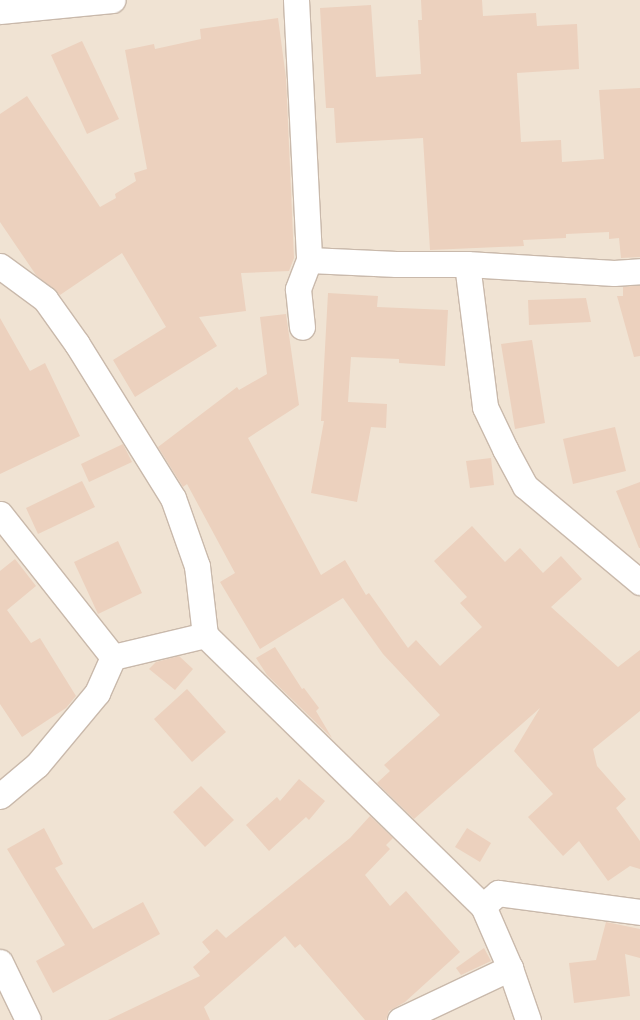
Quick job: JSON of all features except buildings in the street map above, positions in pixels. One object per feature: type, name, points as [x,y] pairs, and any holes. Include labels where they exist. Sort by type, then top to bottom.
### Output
[{"type":"street","points":[[0,11],[112,0]]},
{"type":"street","points":[[296,0],[309,260],[298,289],[302,327]]},
{"type":"street","points":[[309,260],[396,264],[467,264],[614,273],[640,272]]},
{"type":"street","points":[[467,264],[485,407],[504,450],[525,486],[640,582]]},
{"type":"street","points":[[0,266],[45,299],[82,352],[172,498],[197,566],[205,635],[483,906],[510,968],[528,1020]]},
{"type":"street","points":[[0,514],[112,657]]},
{"type":"street","points":[[112,657],[205,635]]},
{"type":"street","points":[[0,796],[37,765],[97,693],[112,657]]},
{"type":"street","points":[[483,906],[498,893],[640,912]]},
{"type":"street","points":[[0,962],[28,1020]]},
{"type":"street","points":[[400,1020],[510,968]]},
{"type":"shaded area","points":[[0,0],[640,0],[640,1020],[0,1020]]}]
